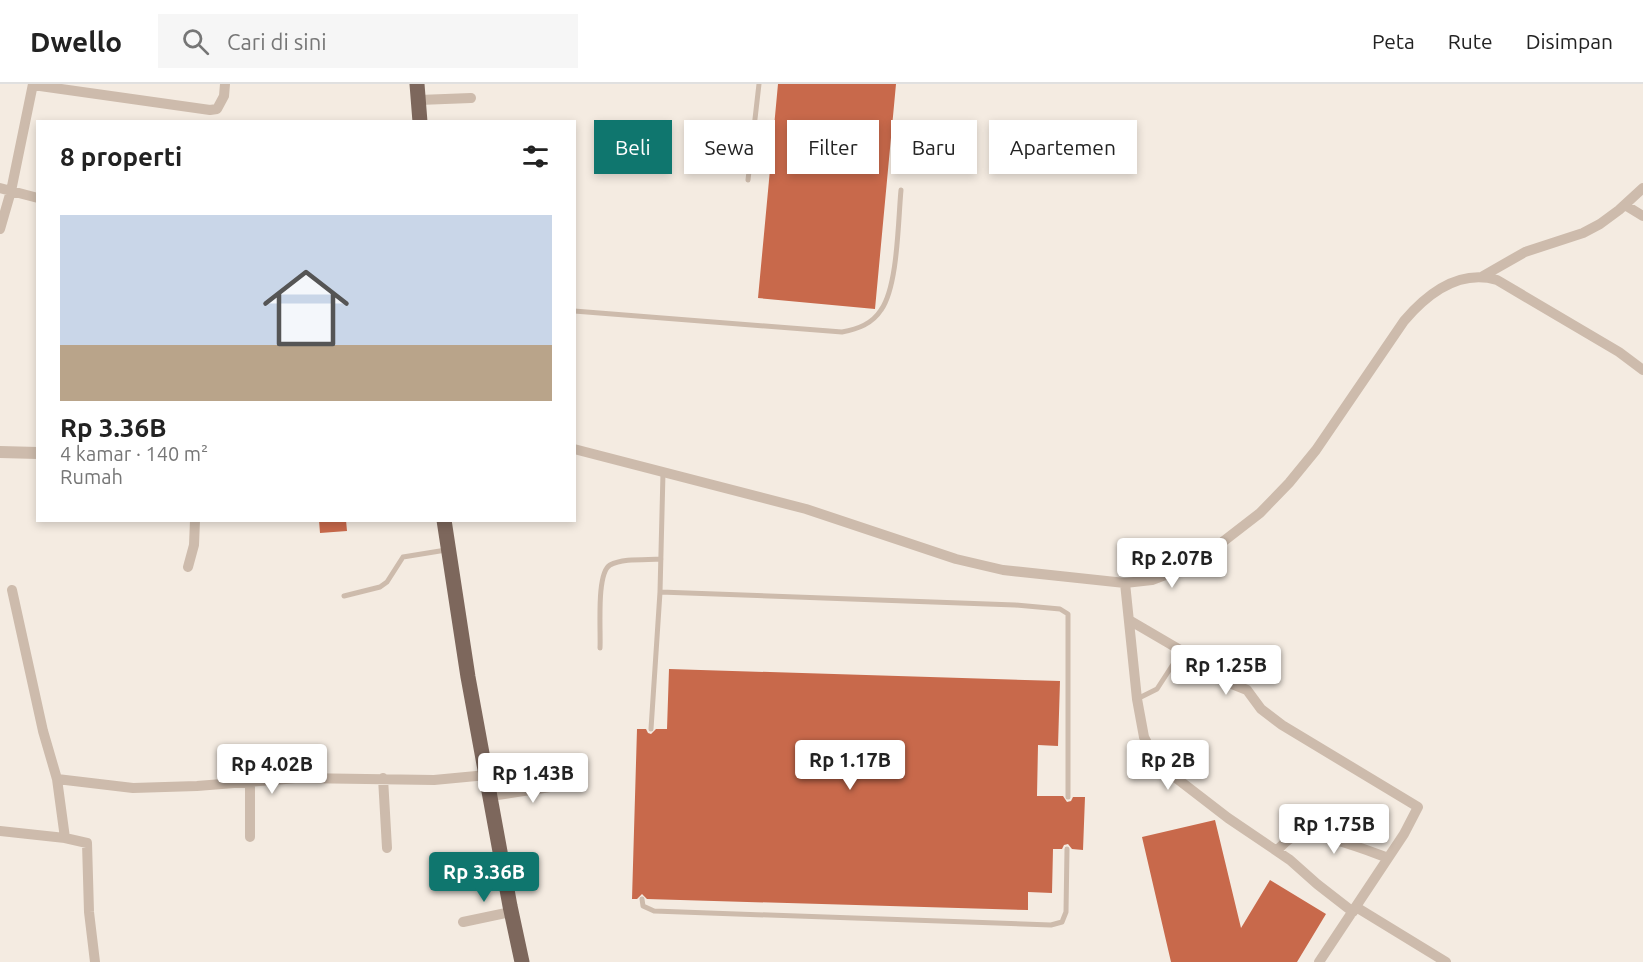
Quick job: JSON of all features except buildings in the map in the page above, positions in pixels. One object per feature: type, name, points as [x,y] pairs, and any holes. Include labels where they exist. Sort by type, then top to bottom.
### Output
[{"type":"main road","points":[[418,92],[420,120]]},
{"type":"main road","points":[[444,522],[447,550],[511,912],[522,962]]},
{"type":"street","points":[[0,229],[5,189],[33,85],[210,111],[221,105],[225,84]]},
{"type":"street","points":[[418,92],[471,98]]},
{"type":"street","points":[[576,450],[806,509],[956,559],[1003,570],[1125,583],[1152,580],[1186,567],[1207,554],[1260,513],[1289,483],[1316,450],[1416,306],[1438,289],[1468,278],[1484,276],[1525,252],[1583,233],[1600,224],[1643,188]]},
{"type":"street","points":[[5,189],[36,197]]},
{"type":"street","points":[[1625,205],[1643,216]]},
{"type":"street","points":[[1484,276],[1511,287],[1643,369]]},
{"type":"street","points":[[0,452],[36,453]]},
{"type":"street","points":[[188,567],[194,545],[195,522]]},
{"type":"street","points":[[1125,583],[1137,699],[1144,737],[1158,764],[1355,910],[1446,962]]},
{"type":"street","points":[[12,590],[43,731],[57,779],[65,838]]},
{"type":"street","points":[[1129,620],[1182,651],[1222,680],[1247,690],[1261,709],[1282,725],[1418,807],[1355,910],[1319,962]]},
{"type":"street","points":[[57,779],[133,788],[250,783],[298,778],[434,780],[487,775]]},
{"type":"street","points":[[383,778],[387,848]]},
{"type":"street","points":[[250,783],[250,837]]},
{"type":"street","points":[[491,796],[570,784]]},
{"type":"street","points":[[0,831],[65,838],[87,843],[89,912],[95,962]]},
{"type":"street","points":[[1277,850],[1293,837],[1306,834],[1388,858]]},
{"type":"street","points":[[463,922],[511,912]]},
{"type":"lane","points":[[748,180],[759,84]]},
{"type":"lane","points":[[576,311],[842,332],[858,329],[871,322],[882,310],[889,293],[902,190]]},
{"type":"lane","points":[[651,729],[660,592],[663,473]]},
{"type":"lane","points":[[344,596],[380,587],[387,582],[403,557],[447,550]]},
{"type":"lane","points":[[600,648],[602,574],[607,567],[613,564],[661,559]]},
{"type":"lane","points":[[660,592],[1015,605],[1060,609],[1068,614],[1068,797]]},
{"type":"lane","points":[[1137,699],[1157,689],[1182,651]]},
{"type":"lane","points":[[642,899],[643,906],[654,911],[1051,925],[1062,922],[1066,912],[1067,849]]}]
